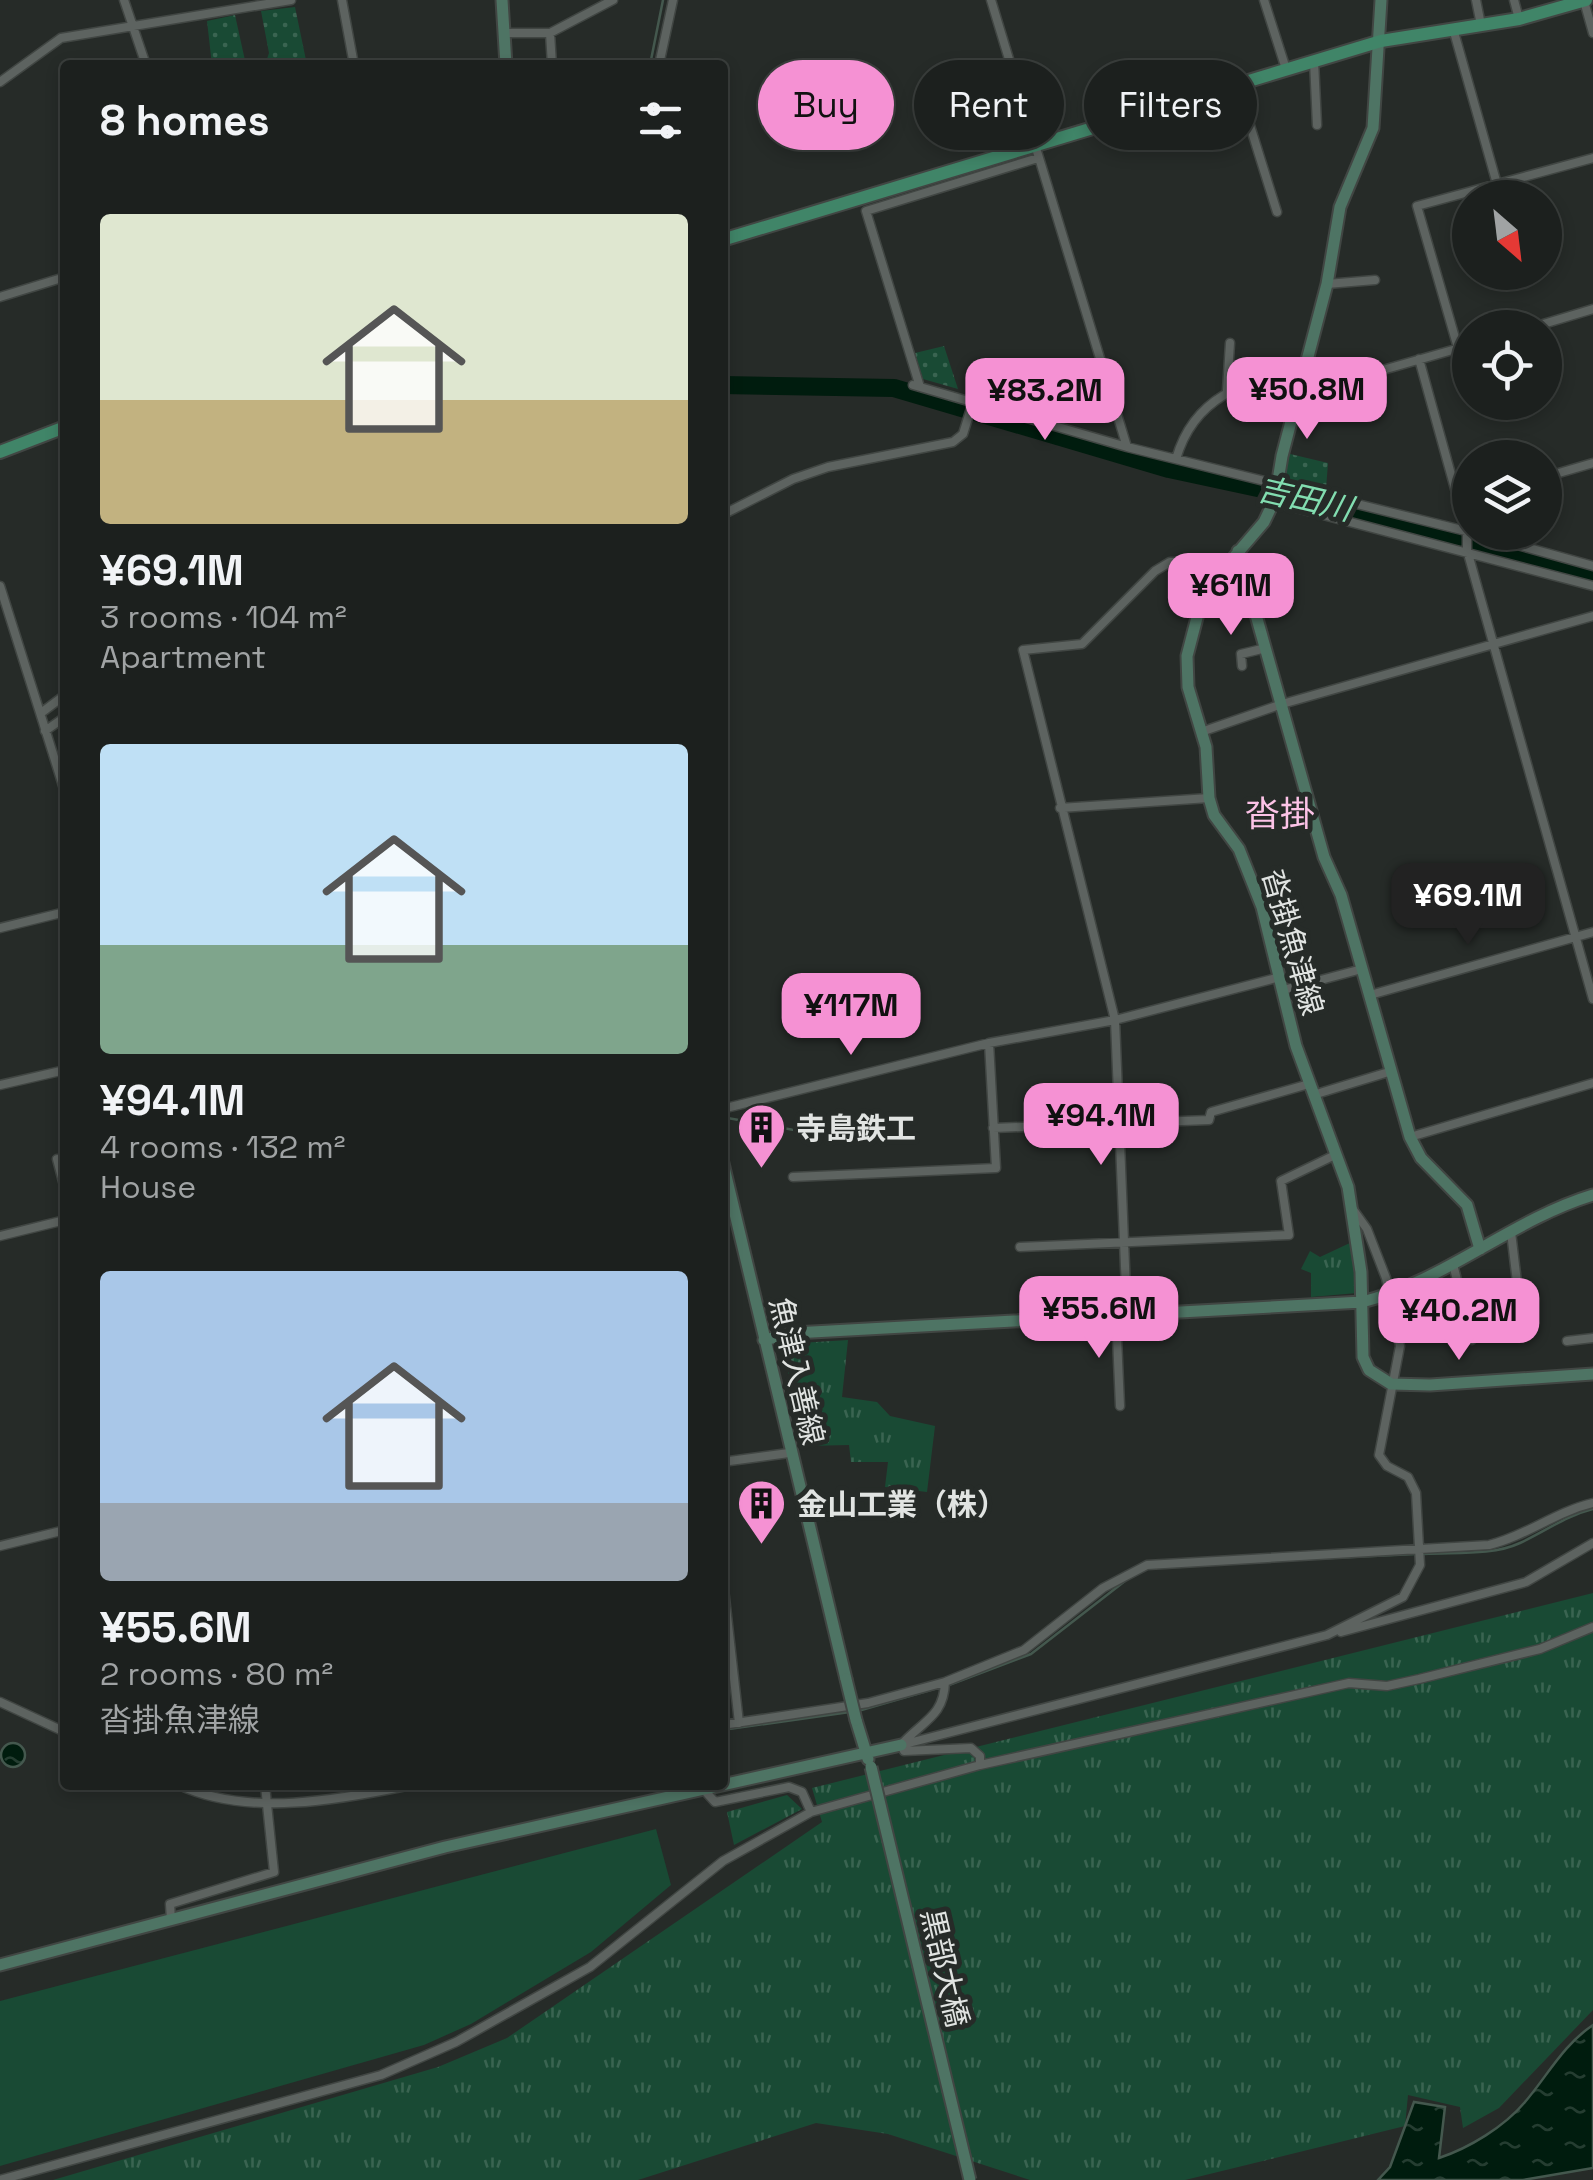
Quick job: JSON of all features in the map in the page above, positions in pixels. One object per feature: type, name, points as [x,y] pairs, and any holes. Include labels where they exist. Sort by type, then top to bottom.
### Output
[{"type":"main road","points":[[502,0],[506,60]]},
{"type":"main road","name":"沓掛魚津線","points":[[1381,0],[1373,128],[1344,197],[1277,493],[1211,584],[1191,632],[1187,656],[1188,686],[1201,732],[1208,798],[1214,815],[1238,849],[1256,892],[1311,1090],[1352,1208],[1362,1302],[1363,1357],[1378,1379],[1391,1384]]},
{"type":"main road","points":[[1257,78],[1381,42],[1519,20],[1585,0]]},
{"type":"main road","points":[[728,238],[1084,136]]},
{"type":"main road","points":[[0,452],[60,429]]},
{"type":"main road","name":"沓掛魚津線","points":[[1238,551],[1324,856],[1341,896],[1410,1137],[1421,1158],[1467,1206],[1480,1249]]},
{"type":"main road","name":"魚津入善線","points":[[728,1185],[789,1454],[871,1768]]},
{"type":"main road","points":[[764,1340],[794,1333],[1362,1302],[1389,1295],[1593,1195]]},
{"type":"main road","points":[[1391,1384],[1593,1376]]},
{"type":"main road","points":[[728,1785],[901,1745]]},
{"type":"main road","name":"黒部大橋","points":[[871,1768],[970,2180]]},
{"type":"main road","points":[[0,1964],[445,1848],[704,1790]]},
{"type":"street","points":[[124,0],[144,60]]},
{"type":"street","points":[[0,82],[61,38],[290,0]]},
{"type":"street","points":[[342,0],[353,60]]},
{"type":"street","points":[[504,32],[550,32],[612,0]]},
{"type":"street","points":[[660,60],[672,0]]},
{"type":"street","points":[[990,0],[1127,447]]},
{"type":"street","points":[[1264,0],[1286,69]]},
{"type":"street","points":[[1476,0],[1482,26]]},
{"type":"street","points":[[1514,0],[1519,20]]},
{"type":"street","points":[[1585,0],[1593,34]]},
{"type":"street","points":[[550,32],[552,60]]},
{"type":"street","points":[[1454,32],[1496,180]]},
{"type":"street","points":[[1314,61],[1316,125]]},
{"type":"street","points":[[1257,148],[1278,212]]},
{"type":"street","points":[[1036,152],[866,211],[917,386],[1176,459],[1277,493],[1452,534]]},
{"type":"street","points":[[1512,180],[1593,158]]},
{"type":"street","points":[[1452,196],[1417,206],[1452,327]]},
{"type":"street","points":[[0,297],[60,279]]},
{"type":"street","points":[[1327,284],[1375,280]]},
{"type":"street","points":[[1562,319],[1593,310]]},
{"type":"street","points":[[1227,390],[1230,343]]},
{"type":"street","points":[[1299,394],[1452,350]]},
{"type":"street","points":[[1419,360],[1452,479]]},
{"type":"street","points":[[1176,459],[1182,437],[1227,390],[1306,367]]},
{"type":"street","points":[[728,513],[793,479],[828,467],[953,442],[963,434],[973,402]]},
{"type":"street","points":[[1562,472],[1593,463]]},
{"type":"street","points":[[1277,493],[1452,534]]},
{"type":"street","points":[[1471,550],[1493,646],[1593,999]]},
{"type":"street","points":[[1499,550],[1593,586]]},
{"type":"street","points":[[1522,550],[1593,566]]},
{"type":"street","points":[[1120,1406],[1124,1243],[1114,1020],[1024,650],[1082,644],[1155,571],[1170,562],[1180,562],[1211,584]]},
{"type":"street","points":[[0,586],[60,776]]},
{"type":"street","points":[[1201,732],[1282,704],[1593,616]]},
{"type":"street","points":[[0,625],[12,621]]},
{"type":"street","points":[[1242,666],[1242,654],[1266,648]]},
{"type":"street","points":[[40,712],[60,698]]},
{"type":"street","points":[[46,731],[60,721]]},
{"type":"street","points":[[1060,808],[1208,798]]},
{"type":"street","points":[[0,928],[60,913]]},
{"type":"street","points":[[1370,995],[1593,932]]},
{"type":"street","points":[[1283,990],[1362,969]]},
{"type":"street","points":[[728,1108],[989,1043],[1114,1020],[1280,977]]},
{"type":"street","points":[[793,1177],[996,1168],[989,1043]]},
{"type":"street","points":[[0,1085],[60,1071]]},
{"type":"street","points":[[994,1128],[1209,1120],[1211,1112],[1392,1071]]},
{"type":"street","points":[[1410,1137],[1593,1082]]},
{"type":"street","points":[[1020,1247],[1288,1235],[1281,1181],[1335,1155]]},
{"type":"street","points":[[56,1158],[60,1172]]},
{"type":"street","points":[[1326,1635],[1403,1598],[1420,1565],[1416,1492],[1408,1477],[1387,1466],[1379,1456],[1400,1346],[1368,1230],[1352,1208]]},
{"type":"street","points":[[0,1236],[60,1221]]},
{"type":"street","points":[[1511,1232],[1519,1299],[1526,1304],[1531,1322]]},
{"type":"street","points":[[1453,1264],[1472,1340]]},
{"type":"street","points":[[1568,1341],[1593,1338]]},
{"type":"street","points":[[728,1461],[789,1454]]},
{"type":"street","points":[[728,1724],[868,1703],[945,1682],[1024,1650],[1103,1588],[1147,1565],[1489,1546],[1513,1539],[1554,1514],[1593,1503]]},
{"type":"street","points":[[0,1546],[60,1531]]},
{"type":"street","points":[[901,1745],[1526,1582],[1593,1543]]},
{"type":"street","points":[[728,1624],[739,1722]]},
{"type":"street","points":[[0,2180],[361,2081],[456,2042],[590,1967],[723,1861],[811,1812],[980,1765],[1349,1682],[1387,1686],[1419,1679],[1540,1649],[1593,1628]]},
{"type":"street","points":[[901,1745],[936,1716],[944,1700],[945,1682]]},
{"type":"street","points":[[0,1702],[60,1730]]},
{"type":"street","points":[[901,1745],[904,1751],[924,1753],[971,1748],[980,1756],[980,1765]]},
{"type":"street","points":[[704,1790],[714,1802],[789,1787],[802,1792],[811,1812]]},
{"type":"street","points":[[203,1790],[266,1803],[329,1799],[382,1790]]},
{"type":"street","points":[[171,1920],[170,1904],[274,1872],[265,1790]]},
{"type":"green space","points":[[295,7],[306,60],[267,60],[269,53],[261,11]]},
{"type":"green space","points":[[235,15],[245,60],[211,60],[207,21]]},
{"type":"green space","points":[[944,346],[958,389],[923,379],[915,353]]},
{"type":"green space","points":[[1286,453],[1328,463],[1326,489],[1285,482]]},
{"type":"green space","points":[[1352,1242],[1357,1293],[1311,1297],[1311,1273],[1301,1269],[1310,1251],[1320,1257]]},
{"type":"green space","points":[[848,1340],[842,1397],[877,1402],[890,1416],[935,1426],[927,1492],[885,1487],[888,1462],[851,1462],[849,1445],[805,1446],[783,1350],[800,1343]]},
{"type":"green space","points":[[1593,1593],[1593,2010],[1499,2108],[1463,2128],[1460,2107],[1408,2095],[1405,2126],[1185,2180],[1030,2180],[888,2134],[816,2123],[638,2180],[53,2180],[438,2067],[507,2038],[822,1822],[812,1788]]},
{"type":"green space","points":[[787,1795],[802,1809],[734,1845],[727,1812]]},
{"type":"green space","points":[[656,1829],[671,1885],[591,1952],[471,2024],[424,2045],[0,2166],[0,2001]]},
{"type":"water","points":[[13,1743],[25,1755],[13,1767],[1,1755]]},
{"type":"water","points":[[1593,2025],[1593,2168],[1523,2180],[1378,2180],[1390,2167],[1414,2102],[1445,2107],[1439,2158],[1450,2154],[1507,2120],[1564,2051]]},
{"type":"waterway","points":[[651,60],[663,0]]},
{"type":"waterway","name":"吉田川","points":[[728,385],[894,388],[1169,469],[1341,506],[1593,576]]},
{"type":"waterway","points":[[728,1118],[794,1130]]},
{"type":"waterway","points":[[1424,1554],[1485,1552],[1509,1547],[1593,1509]]},
{"type":"waterway","points":[[1309,1559],[1416,1554]]},
{"type":"waterway","points":[[949,1685],[1031,1654],[1125,1581]]},
{"type":"waterway","points":[[858,1711],[941,1687]]},
{"type":"waterway","points":[[728,1729],[850,1712]]},
{"type":"place","name":"寺島鉄工","points":[[761,1170]]},
{"type":"place","name":"金山工業（株）","points":[[762,1546]]},
{"type":"district","name":"沓掛","points":[[1280,814]]}]
